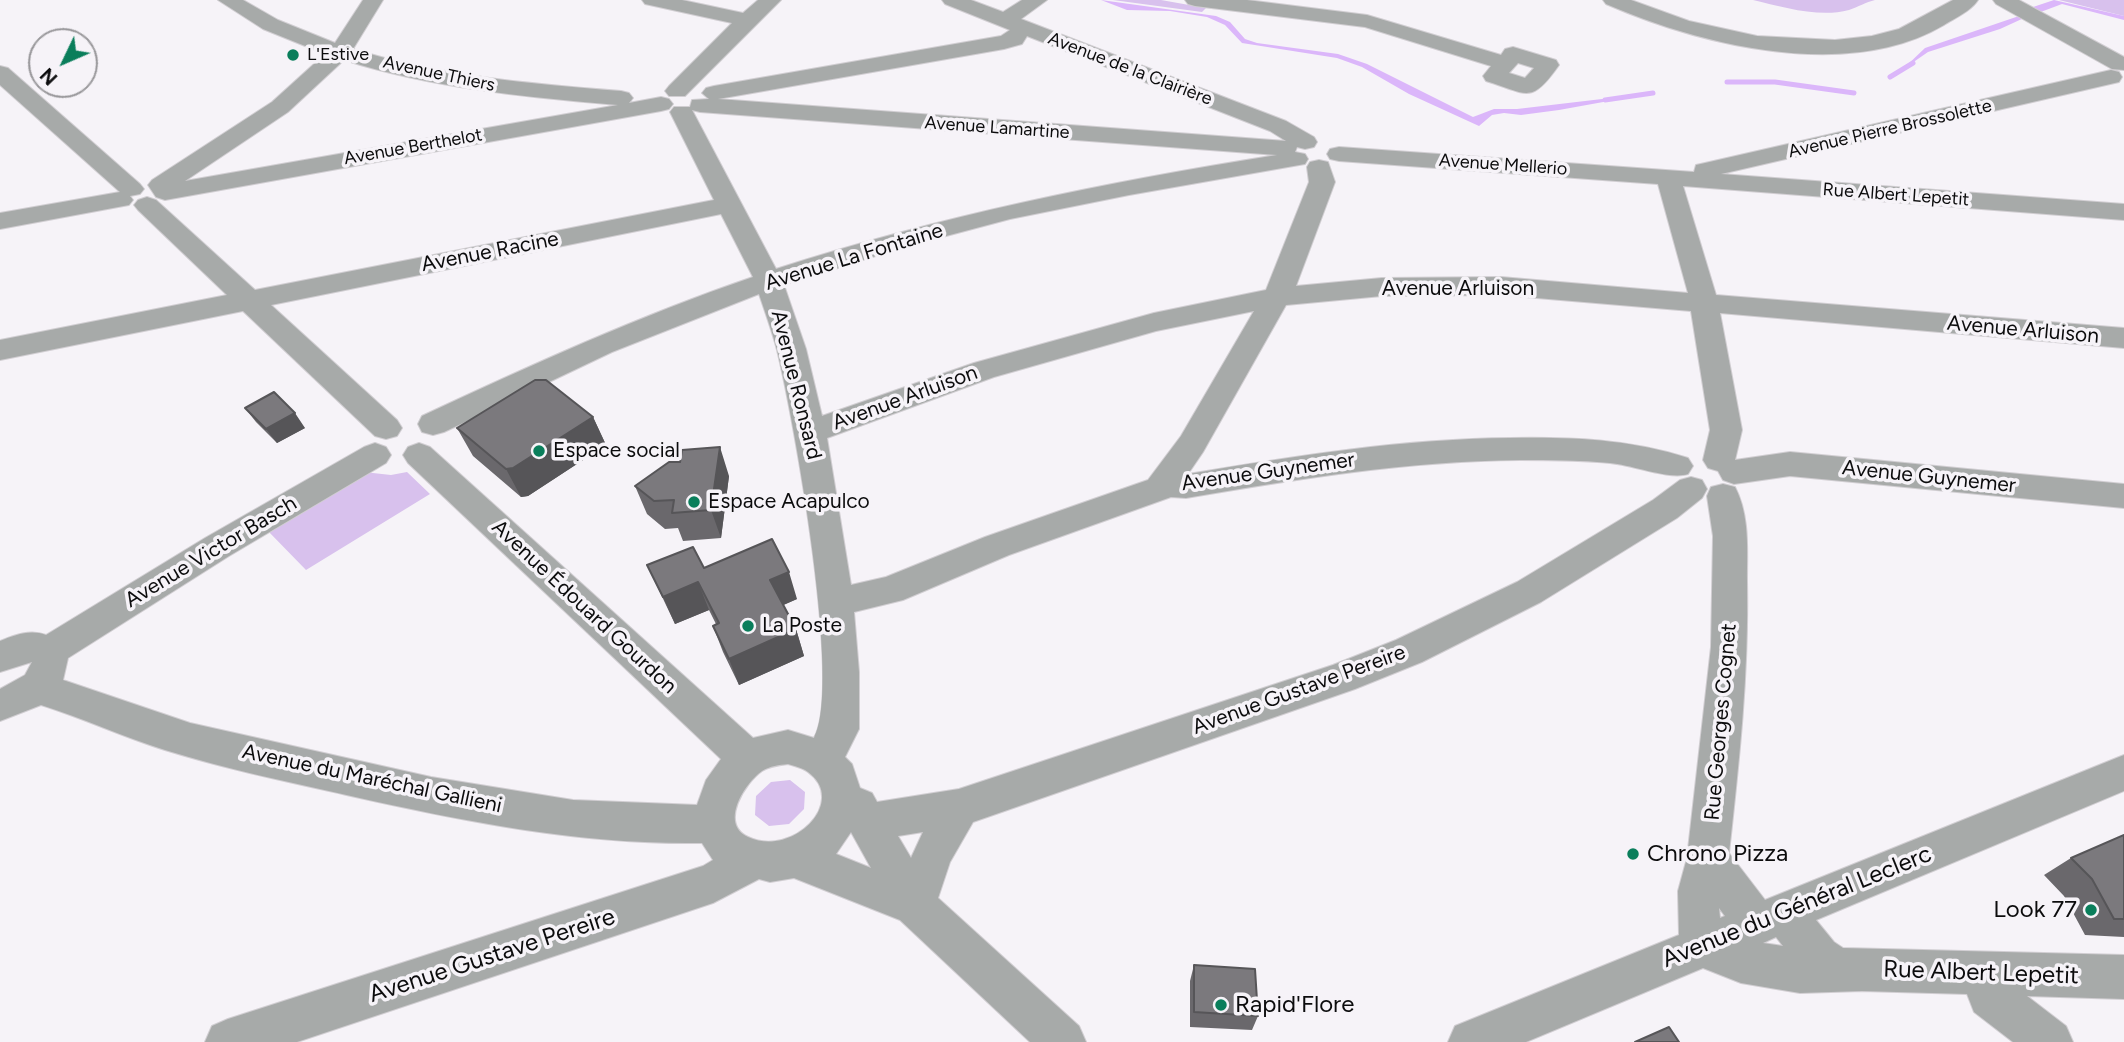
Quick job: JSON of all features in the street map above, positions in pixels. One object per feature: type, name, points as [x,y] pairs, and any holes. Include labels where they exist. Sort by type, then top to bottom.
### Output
[{"type":"street","name":"Avenue Thiers","points":[[228,0],[276,26],[339,52],[444,77],[509,88],[681,101]]},
{"type":"street","points":[[145,194],[257,123],[304,86],[339,52],[373,0]]},
{"type":"street","points":[[652,0],[747,20]]},
{"type":"street","points":[[681,101],[747,20],[771,0]]},
{"type":"street","name":"Avenue de la Clairière","points":[[952,0],[1279,126],[1311,154]]},
{"type":"street","name":"Avenue Berthelot","points":[[0,221],[1004,42],[1014,39],[1014,24],[1037,0]]},
{"type":"street","points":[[1195,0],[1367,22],[1505,63],[1513,54],[1555,59]]},
{"type":"street","points":[[1613,0],[1664,21],[1712,34],[1767,43],[1822,46],[1873,42],[1906,34],[1925,26],[1968,0]]},
{"type":"street","points":[[2003,0],[2120,72]]},
{"type":"street","name":"Avenue Pierre Brossolette","points":[[1743,174],[2120,72]]},
{"type":"street","points":[[0,73],[145,194],[381,441]]},
{"type":"street","name":"Avenue Lamartine","points":[[681,101],[1311,154]]},
{"type":"street","name":"Avenue Ronsard","points":[[681,101],[769,281],[791,349],[810,432],[836,602],[841,672],[840,729],[832,768]]},
{"type":"street","points":[[1164,484],[1192,444],[1277,298],[1293,264],[1322,181],[1311,154]]},
{"type":"street","name":"Avenue Mellerio","points":[[1311,154],[1668,177]]},
{"type":"street","name":"Avenue La Fontaine","points":[[426,439],[532,376],[634,332],[769,281],[893,243],[1015,211],[1127,187],[1311,154]]},
{"type":"street","name":"Rue Albert Lepetit","points":[[1668,177],[1743,174],[2119,218]]},
{"type":"street","name":"Rue Georges Cognet","points":[[1668,177],[1680,212],[1703,302],[1726,430],[1709,476],[1728,511],[1731,614],[1722,743],[1708,859],[1701,875],[1696,903],[1702,946]]},
{"type":"street","name":"Avenue Racine","points":[[0,350],[731,204]]},
{"type":"street","name":"Avenue Arluison","points":[[810,432],[951,381],[1067,345],[1154,322],[1277,298],[1382,287],[1476,285],[2124,338]]},
{"type":"street","name":"Avenue Victor Basch","points":[[48,652],[217,547],[412,418],[426,439]]},
{"type":"street","name":"Avenue Édouard Gourdon","points":[[426,439],[748,759]]},
{"type":"street","name":"Avenue Guynemer","points":[[836,602],[891,590],[997,546],[1150,493],[1164,484],[1186,486],[1344,460],[1424,452],[1511,449],[1623,452],[1652,456],[1709,476],[1790,464],[2124,496]]},
{"type":"street","name":"Avenue Gustave Pereire","points":[[869,822],[959,808],[1306,691],[1409,651],[1574,566],[1686,495],[1709,476]]},
{"type":"street","points":[[0,657],[29,647],[41,648],[48,652],[52,659],[52,668],[37,688],[24,697],[0,705]]},
{"type":"street","name":"Avenue du Maréchal Gallieni","points":[[37,688],[71,698],[142,726],[282,762],[430,795],[590,819],[663,826],[716,824]]},
{"type":"street","points":[[832,768],[844,795],[841,814],[831,833],[815,848],[796,859],[774,864],[752,861],[735,853],[722,840],[716,824],[715,806],[721,788],[733,771],[748,759],[768,750],[788,747],[807,750],[832,768],[869,822],[915,905],[1063,1042]]},
{"type":"street","name":"Avenue du Général Leclerc","points":[[1471,1042],[2124,773]]},
{"type":"street","points":[[915,905],[932,855],[959,808]]},
{"type":"street","points":[[796,859],[915,905]]},
{"type":"street","points":[[1708,859],[1769,919],[1838,970]]},
{"type":"street","name":"Avenue Gustave Pereire","points":[[228,1042],[713,883],[752,861]]},
{"type":"street","name":"Rue Albert Lepetit","points":[[1702,946],[1741,961],[1785,969],[2124,977]]},
{"type":"street","points":[[1980,972],[1990,996],[2050,1042]]},
{"type":"shaded area","points":[[1101,0],[1216,16],[1230,22],[1245,39],[1257,43],[1338,54],[1367,64],[1473,117],[1494,109],[1517,109],[1653,93],[1559,110],[1521,115],[1492,115],[1479,126],[1409,94],[1362,67],[1337,58],[1242,43],[1225,25],[1207,17],[1170,11],[1127,10]]},
{"type":"shaded area","points":[[1113,0],[1161,0],[1206,8],[1202,12]]},
{"type":"shaded area","points":[[1753,0],[1875,0],[1849,10],[1825,13],[1801,11]]},
{"type":"shaded area","points":[[2054,0],[2124,16],[2124,20],[2062,4],[2038,13],[2030,8]]},
{"type":"shaded area","points":[[2059,0],[2124,0],[2124,16]]},
{"type":"shaded area","points":[[2019,16],[2024,18],[2000,29],[1928,52],[1902,70],[1925,48]]},
{"type":"shaded area","points":[[364,472],[391,475],[407,472],[430,494],[306,570],[267,530]]},
{"type":"shaded area","points":[[790,780],[805,792],[804,809],[789,824],[769,826],[755,815],[756,796],[771,782]]},
{"type":"building","points":[[535,380],[546,380],[593,417],[513,468],[506,469],[457,428]]},
{"type":"building","points":[[274,392],[295,413],[266,429],[245,408]]},
{"type":"building","points":[[720,447],[711,510],[672,513],[674,500],[654,501],[635,486],[669,462],[680,462],[682,450]]},
{"type":"building","points":[[772,539],[789,572],[770,580],[796,629],[729,659],[713,626],[719,623],[698,582],[663,597],[647,565],[693,547],[704,568]]},
{"type":"building","points":[[2124,835],[2124,919],[2114,919],[2092,879],[2071,858]]},
{"type":"building","name":"Rapid'Flore","points":[[1194,965],[1255,969],[1258,1016],[1194,1012]]},
{"type":"building","points":[[1669,1027],[1679,1042],[1635,1042]]},
{"type":"waterway","points":[[1890,77],[1913,63]]},
{"type":"waterway","points":[[1727,82],[1775,82],[1854,93]]},
{"type":"waterway","points":[[1605,100],[1653,93]]},
{"type":"place","name":"L'Estive","points":[[293,55]]},
{"type":"place","name":"Espace social","points":[[539,451]]},
{"type":"place","name":"Espace Acapulco","points":[[694,502]]},
{"type":"place","name":"La Poste","points":[[748,626]]},
{"type":"place","name":"Chrono Pizza","points":[[1633,854]]},
{"type":"place","name":"Look 77","points":[[2091,910]]},
{"type":"place","name":"Rapid'Flore","points":[[1221,1005]]}]
